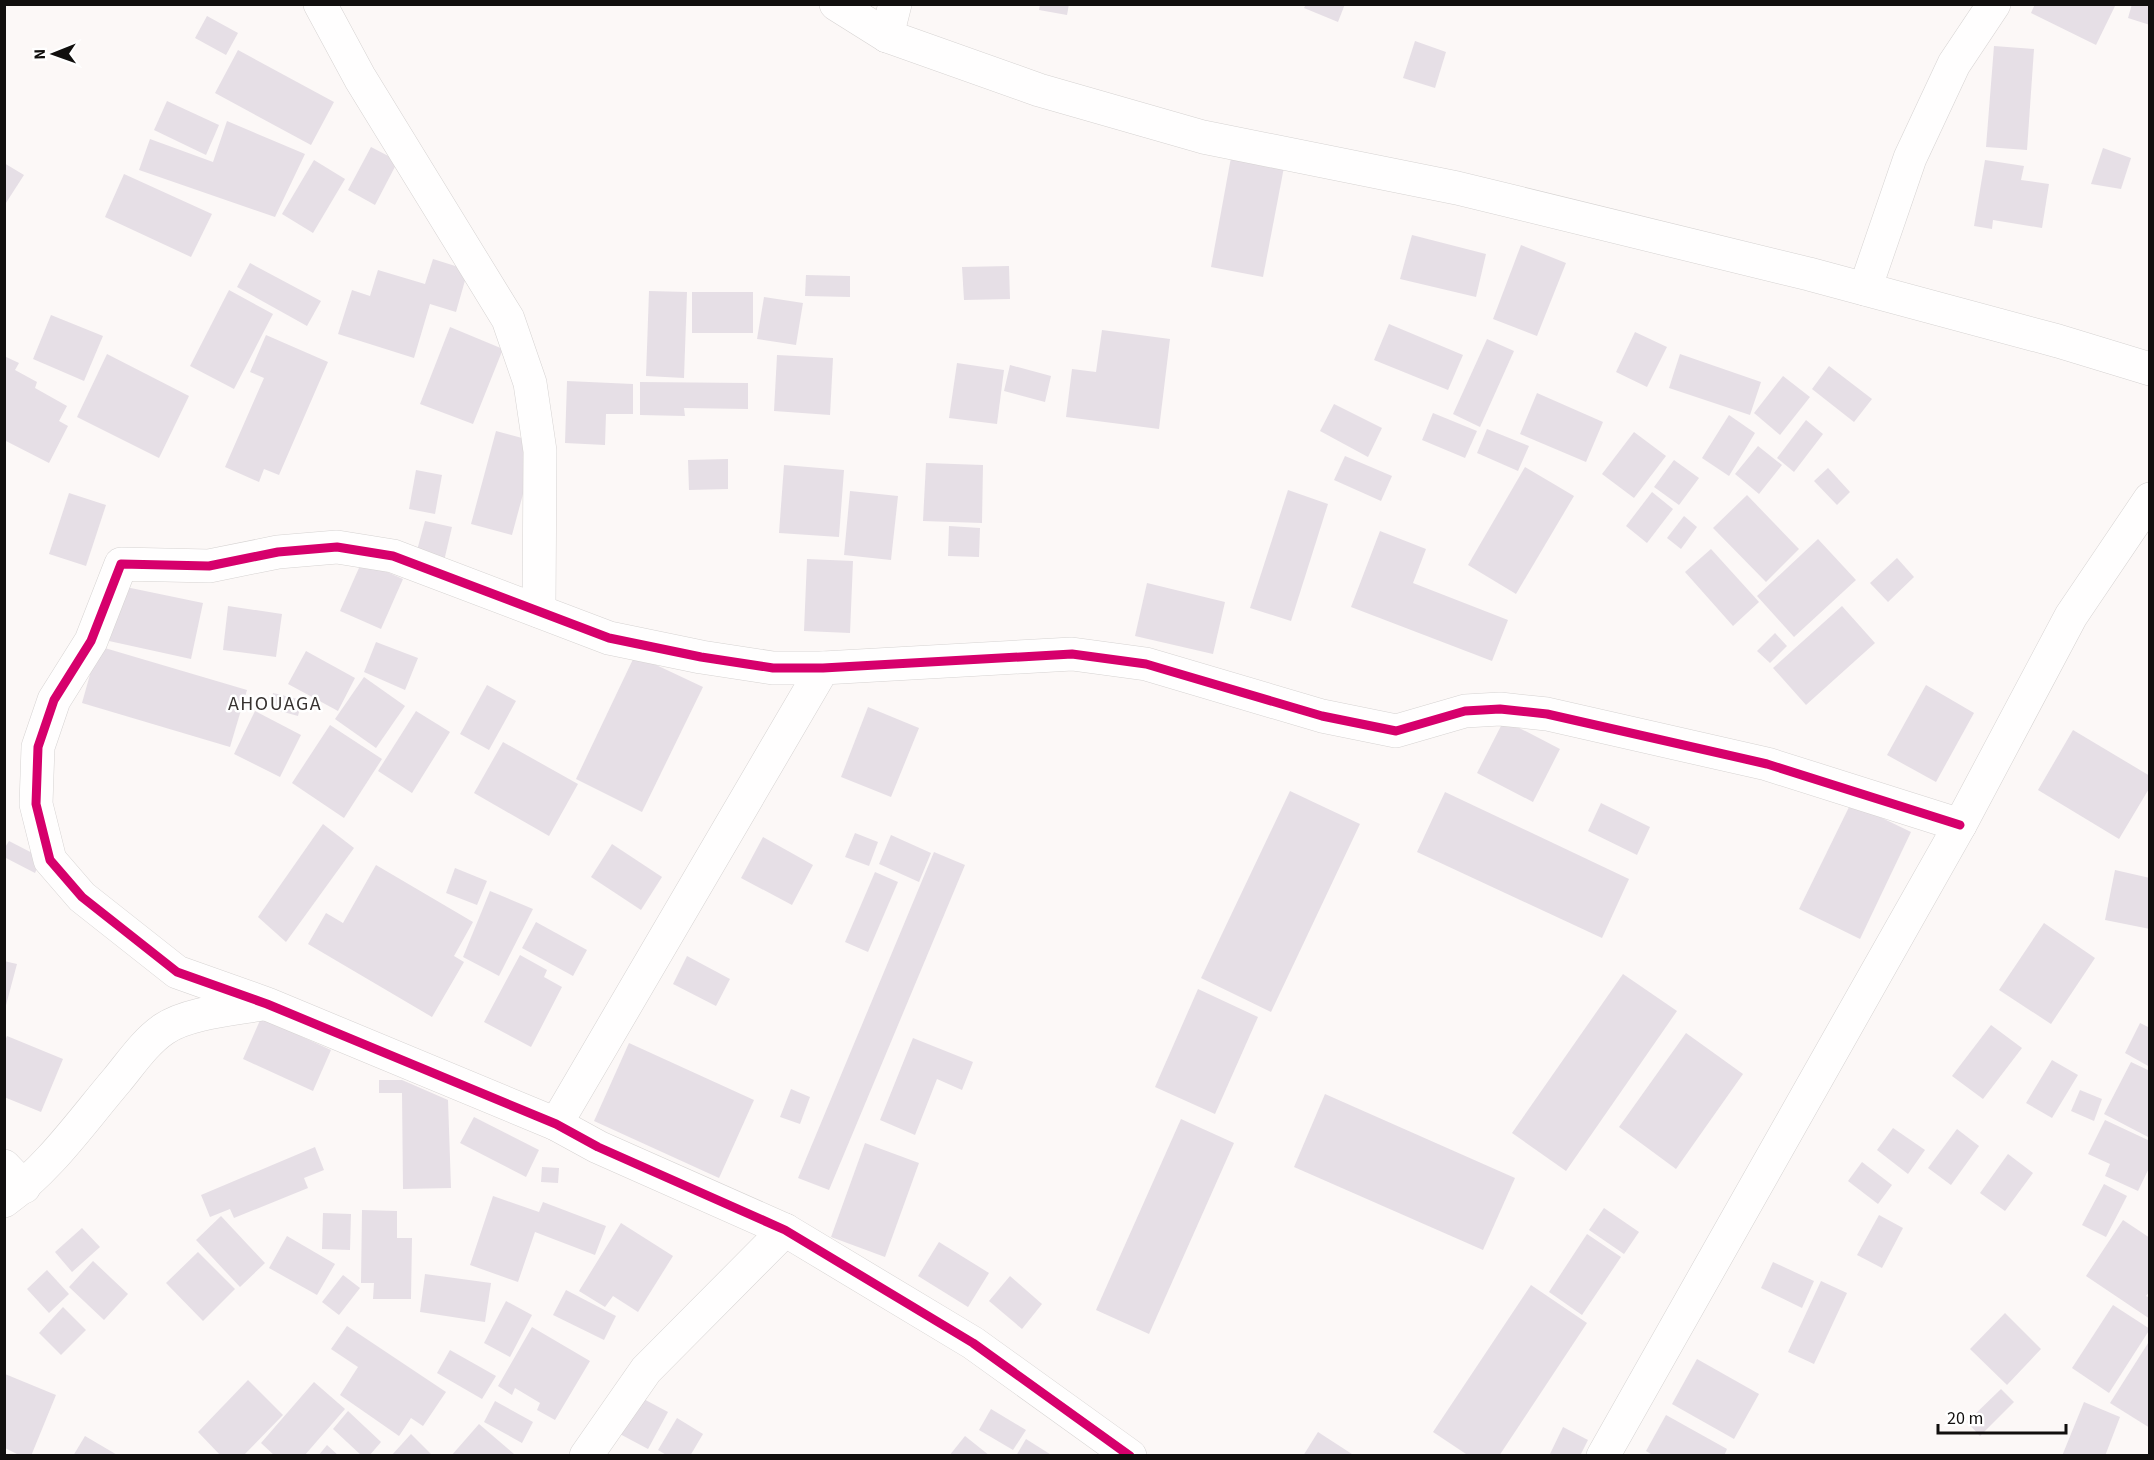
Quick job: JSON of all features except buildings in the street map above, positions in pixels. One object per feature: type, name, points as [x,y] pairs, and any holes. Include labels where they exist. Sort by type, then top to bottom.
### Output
[{"type":"street","points":[[320,4],[366,88],[508,319],[530,383],[540,451],[539,611]]},
{"type":"street","points":[[836,4],[887,36],[1040,90],[1203,137],[1457,188],[1865,289],[2058,341],[2150,369]]},
{"type":"street","points":[[887,36],[895,4]]},
{"type":"street","points":[[1865,289],[1910,158],[1954,64],[1994,4]]},
{"type":"street","points":[[1603,1455],[1960,825],[2071,616],[2150,499]]},
{"type":"street","points":[[1130,1455],[973,1343],[784,1230],[598,1147],[556,1124],[267,1004],[177,972],[82,897],[50,860],[36,804],[38,747],[54,700],[91,641],[121,564],[209,566],[278,552],[337,547],[393,556],[609,638],[701,657],[773,668],[823,668],[1072,654],[1146,664],[1322,716],[1396,731],[1465,711],[1500,709],[1547,714],[1767,764],[1960,825]]},
{"type":"street","points":[[556,1124],[823,668]]},
{"type":"street","points":[[11,1184],[55,1154],[137,1056],[165,1029],[200,1015],[267,1004]]},
{"type":"street","points":[[586,1455],[646,1370],[784,1230]]},
{"type":"cycle path","points":[[1130,1456],[973,1343],[785,1230],[598,1147],[556,1124],[267,1004],[177,972],[82,897],[50,860],[36,804],[38,747],[54,700],[91,641],[121,564],[209,566],[278,552],[337,547],[393,556],[609,638],[701,657],[773,668],[823,668],[1072,654],[1146,664],[1322,716],[1396,731],[1465,711],[1500,709],[1547,714],[1767,764],[1960,825]]},
{"type":"district","name":"AHOUAGA","points":[[275,704]]}]
